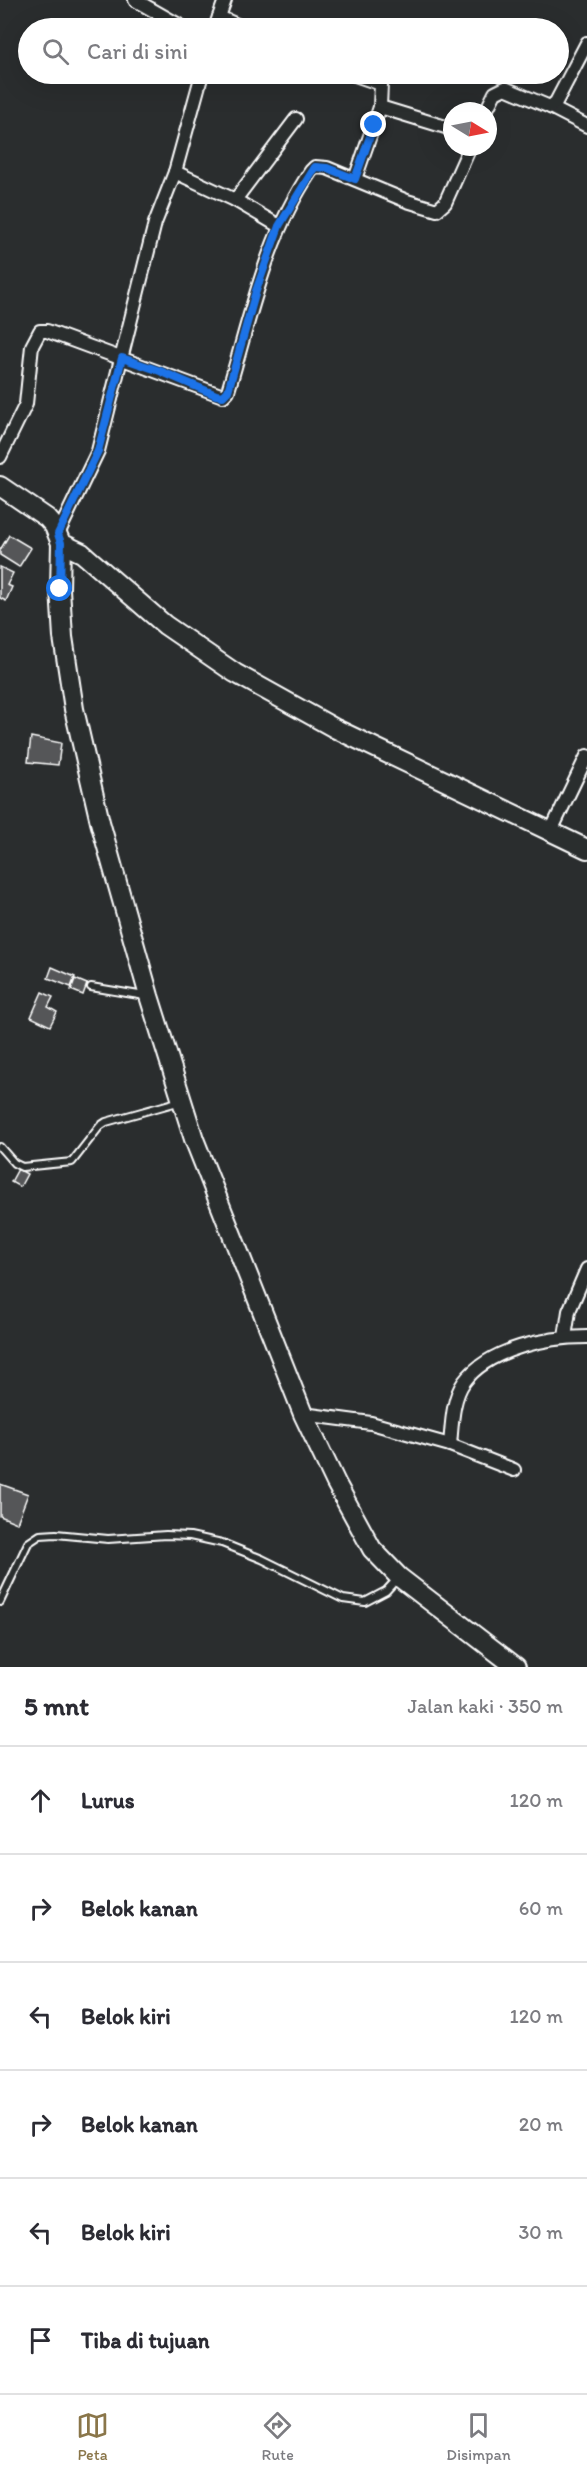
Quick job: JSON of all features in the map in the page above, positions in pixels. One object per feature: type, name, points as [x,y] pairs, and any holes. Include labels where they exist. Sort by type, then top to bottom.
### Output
[{"type":"main road","points":[[0,486],[47,518],[59,539],[63,637],[74,709],[100,822],[149,996],[198,1150],[303,1414],[363,1537],[384,1564],[516,1667]]},
{"type":"main road","points":[[59,539],[82,553],[165,625],[235,674],[336,729],[587,849]]},
{"type":"street","points":[[135,0],[166,18]]},
{"type":"street","points":[[219,18],[225,0]]},
{"type":"street","points":[[569,77],[587,43]]},
{"type":"street","points":[[59,539],[98,451],[155,223],[174,172],[199,84]]},
{"type":"street","points":[[355,179],[380,107],[381,84]]},
{"type":"street","points":[[550,107],[556,102],[565,84]]},
{"type":"street","points":[[490,102],[495,93],[505,88],[587,126]]},
{"type":"street","points":[[380,107],[443,126]]},
{"type":"street","points":[[235,200],[296,118]]},
{"type":"street","points":[[0,457],[26,404],[32,346],[40,331],[47,331],[223,396],[228,391],[256,291],[279,226],[315,167],[327,168],[407,201],[438,210],[445,203],[466,156]]},
{"type":"street","points":[[174,172],[235,200],[279,226]]},
{"type":"street","points":[[550,833],[587,756]]},
{"type":"street","points":[[565,1337],[569,1311],[587,1269]]},
{"type":"street","points":[[450,1445],[454,1409],[461,1388],[478,1368],[514,1350],[565,1337],[587,1337]]},
{"type":"street","points":[[303,1414],[371,1423],[450,1445],[514,1470]]},
{"type":"lane","points":[[91,987],[149,996]]},
{"type":"lane","points":[[0,1147],[14,1163],[22,1167],[72,1162],[92,1135],[106,1122],[182,1101]]},
{"type":"lane","points":[[0,1602],[28,1543],[40,1535],[56,1534],[108,1539],[166,1534],[190,1536],[222,1543],[262,1559],[343,1599],[365,1602],[386,1591],[399,1576]]},
{"type":"building","points":[[9,535],[31,548],[19,567],[0,555],[0,550]]},
{"type":"building","points":[[0,567],[13,573],[7,585],[12,587],[6,601],[0,598]]},
{"type":"building","points":[[31,737],[61,743],[58,765],[28,762]]},
{"type":"building","points":[[52,967],[75,977],[71,987],[48,978]]},
{"type":"building","points":[[75,979],[87,984],[83,995],[71,990]]},
{"type":"building","points":[[42,992],[53,997],[48,1007],[57,1012],[50,1026],[31,1017]]},
{"type":"building","points":[[18,1169],[27,1174],[20,1187],[11,1182]]},
{"type":"building","points":[[0,1484],[28,1494],[17,1523],[0,1516]]},
{"type":"route","points":[[60,589],[61,543],[58,534],[98,451],[122,358],[223,396],[228,391],[256,291],[279,226],[307,176],[315,167],[327,168],[355,179],[374,125]]}]
